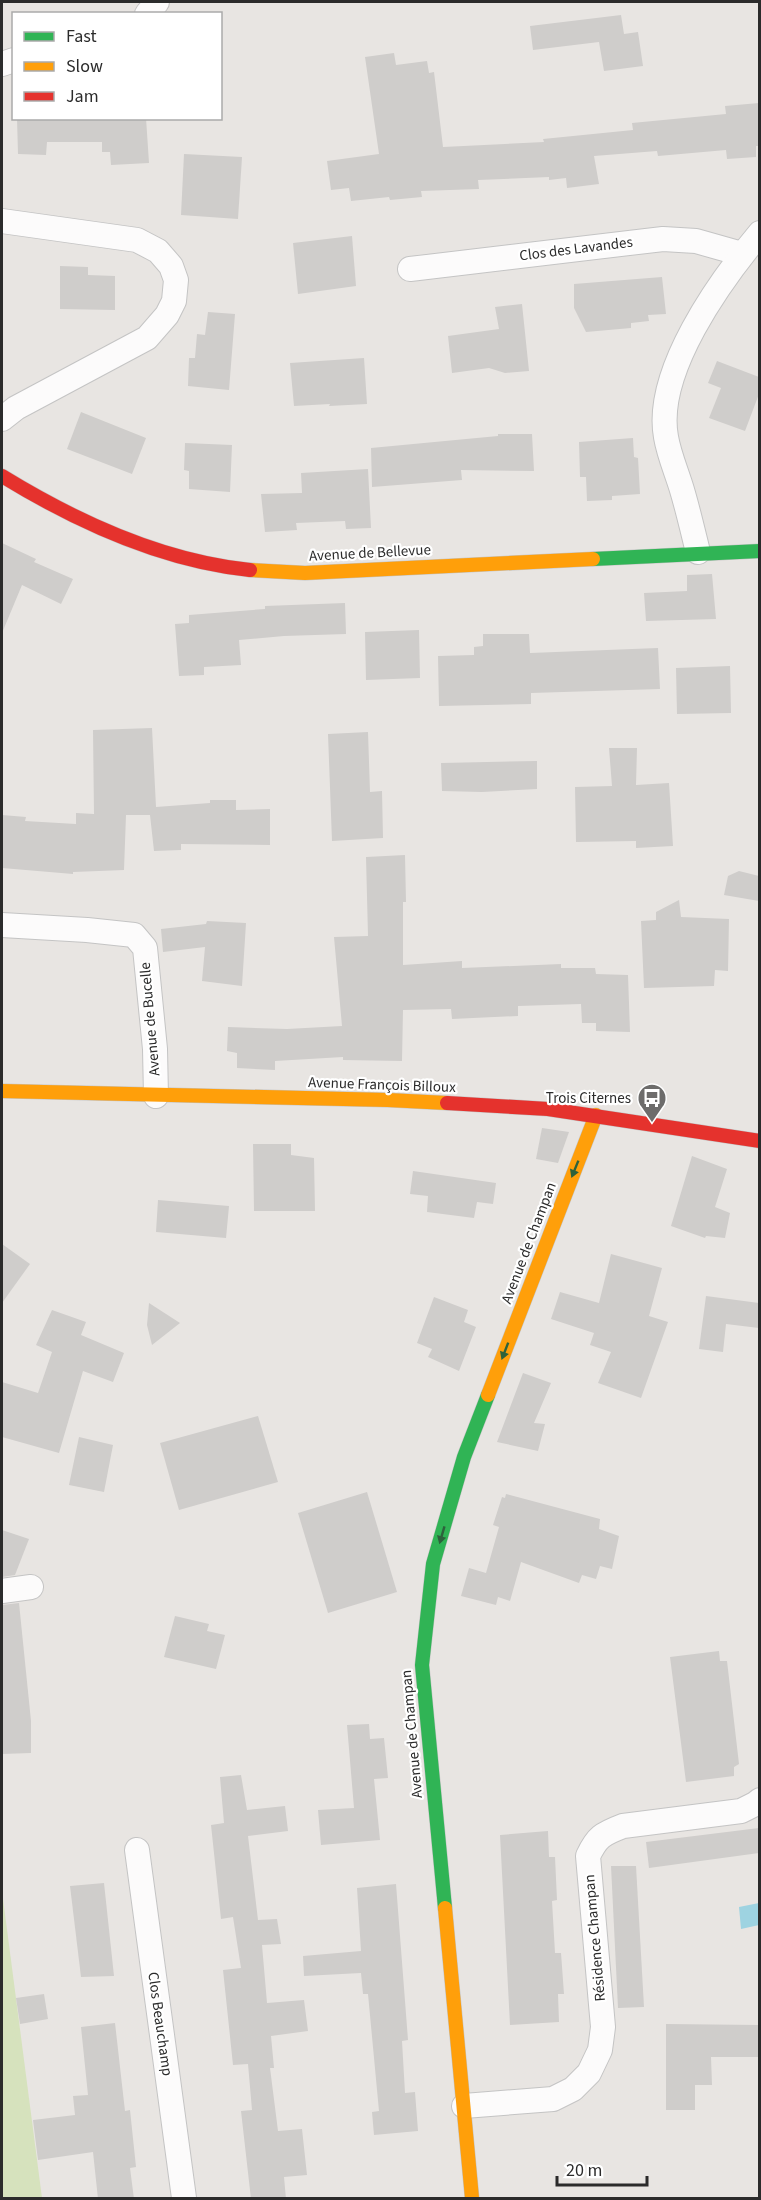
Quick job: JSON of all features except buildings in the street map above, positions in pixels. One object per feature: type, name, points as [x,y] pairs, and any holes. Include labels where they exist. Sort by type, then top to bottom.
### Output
[{"type":"street","points":[[2,221],[136,240],[158,251],[171,266],[176,280],[174,301],[167,315],[147,338],[16,408],[2,419]]},
{"type":"street","points":[[698,552],[666,437],[664,405],[671,376],[692,331],[742,254],[759,233]]},
{"type":"street","name":"Clos des Lavandes","points":[[410,269],[663,238],[696,241],[742,254]]},
{"type":"street","name":"Avenue de Bellevue","points":[[2,476],[89,523],[141,543],[191,560],[276,573],[759,551]]},
{"type":"street","name":"Avenue de Bucelle","points":[[2,926],[134,935],[145,948],[155,1049],[156,1096]]},
{"type":"street","name":"Avenue François Billoux","points":[[2,1091],[388,1100],[548,1109],[759,1141]]},
{"type":"street","name":"Avenue de Champan","points":[[472,2199],[422,1665],[434,1564],[464,1457],[596,1115]]},
{"type":"street","points":[[2,1592],[31,1587]]},
{"type":"street","name":"Résidence Champan","points":[[464,2106],[553,2099],[573,2089],[589,2073],[600,2050],[603,2027],[588,1856],[595,1840],[606,1832],[623,1826],[741,1811],[759,1800]]},
{"type":"street","name":"Clos Beauchamp","points":[[137,1850],[184,2199]]},
{"type":"green space","points":[[2,1891],[42,2198],[2,2198]]},
{"type":"water","points":[[759,1903],[759,1925],[741,1929],[739,1907]]},
{"type":"traffic: fast","points":[[593,559],[760,551]]},
{"type":"traffic: fast","points":[[445,1908],[422,1665],[433,1564],[464,1457],[488,1395]]},
{"type":"traffic: slow","points":[[250,570],[305,573],[593,559]]},
{"type":"traffic: slow","points":[[2,1091],[447,1103]]},
{"type":"traffic: slow","points":[[488,1395],[596,1115]]},
{"type":"traffic: slow","points":[[445,1908],[472,2198]]},
{"type":"traffic: jam","points":[[2,476],[60,509],[121,537],[184,558],[250,570]]},
{"type":"traffic: jam","points":[[447,1103],[548,1109],[760,1141]]},
{"type":"place","name":"Trois Citernes","points":[[652,1124]]}]
